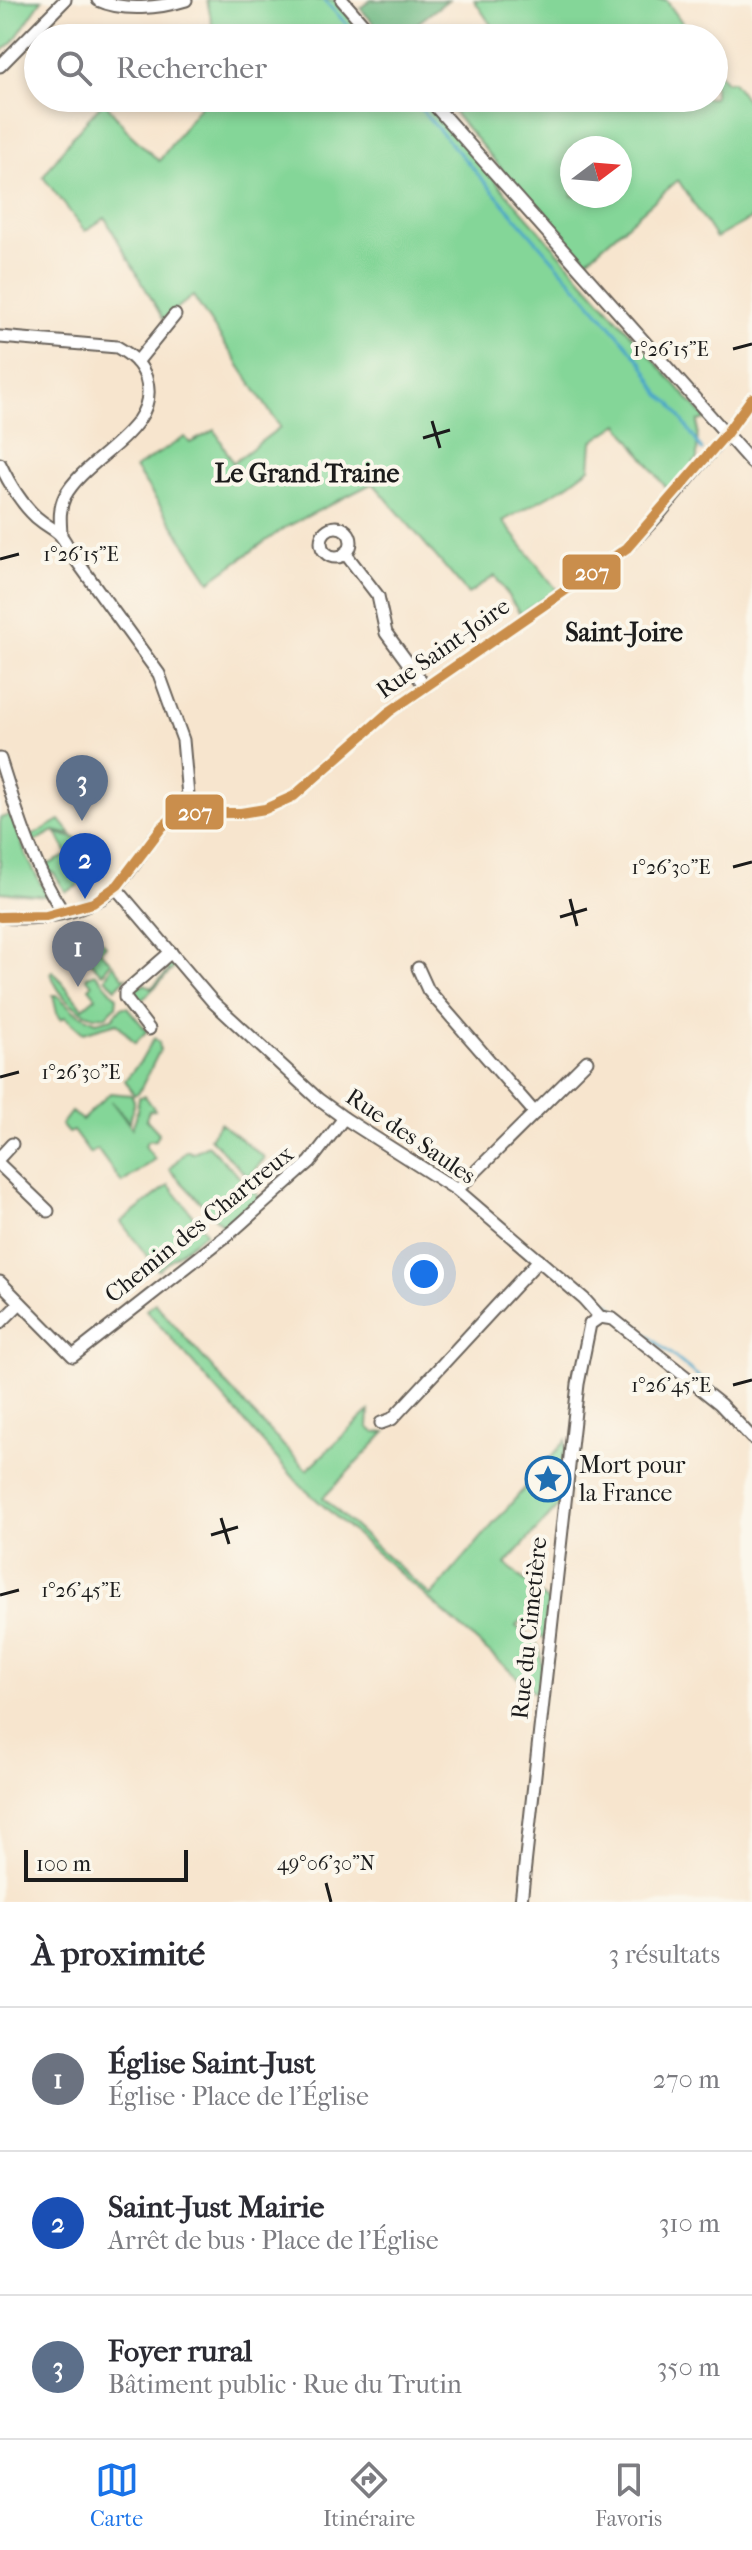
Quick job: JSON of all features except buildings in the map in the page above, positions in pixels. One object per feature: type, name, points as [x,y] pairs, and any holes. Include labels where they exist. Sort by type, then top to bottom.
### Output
[{"type":"street","points":[[41,24],[65,0]]},
{"type":"street","points":[[98,0],[135,7],[186,0]]},
{"type":"street","points":[[342,0],[363,24]]},
{"type":"street","points":[[0,66],[24,42]]},
{"type":"street","points":[[440,112],[752,463]]},
{"type":"street","points":[[137,362],[175,315]]},
{"type":"street","points":[[0,337],[117,347],[132,355],[143,371],[149,388],[147,405],[138,423],[78,479],[65,497],[59,513],[61,533],[71,553],[159,674],[183,740],[188,796],[183,809],[161,828],[116,888],[97,901],[63,912],[21,919],[0,917]]},
{"type":"street","name":"Rue Saint-Joire","points":[[183,809],[198,813],[241,813],[265,809],[294,796],[355,740],[425,686],[627,548],[726,434],[752,398]]},
{"type":"street","points":[[0,464],[10,485],[37,517],[61,533]]},
{"type":"street","points":[[345,553],[378,596],[386,633],[425,686]]},
{"type":"street","points":[[0,759],[25,836],[48,888],[63,912]]},
{"type":"street","name":"Rue des Saules","points":[[116,888],[213,1002],[307,1089],[344,1118],[457,1190],[584,1299],[600,1317],[613,1319],[720,1404],[752,1438]]},
{"type":"street","points":[[149,1029],[125,998],[125,992],[171,952]]},
{"type":"street","points":[[418,968],[428,990],[535,1113]]},
{"type":"street","points":[[457,1190],[587,1061]]},
{"type":"street","name":"Chemin des Chartreux","points":[[20,1303],[73,1356],[235,1229],[310,1162],[344,1118]]},
{"type":"street","points":[[0,1157],[12,1144]]},
{"type":"street","points":[[0,1165],[48,1211]]},
{"type":"street","points":[[381,1423],[392,1419],[539,1260]]},
{"type":"street","points":[[0,1282],[20,1303],[0,1323]]},
{"type":"street","name":"Rue du Cimetière","points":[[521,1902],[578,1384],[590,1324],[600,1317]]},
{"type":"green space","points":[[0,0],[42,0],[13,42],[0,53]]},
{"type":"green space","points":[[207,0],[335,0],[356,24],[212,24]]},
{"type":"green space","points":[[371,0],[448,0],[416,24],[374,24],[360,8]]},
{"type":"green space","points":[[474,0],[666,0],[683,24],[490,24]]},
{"type":"green space","points":[[733,81],[752,108],[752,218],[716,238],[678,180],[582,264],[454,113],[728,112],[728,82]]},
{"type":"green space","points":[[94,112],[113,112],[130,134],[159,161],[196,112],[434,112],[706,419],[698,421],[697,459],[670,493],[619,424],[592,442],[590,468],[566,486],[503,521],[557,590],[520,614],[495,576],[468,594],[373,483],[284,528],[210,581],[135,468],[185,437],[190,443],[215,430],[233,463],[280,427],[193,296],[163,319],[105,218],[85,231],[43,177]]},
{"type":"green space","points":[[11,815],[26,855],[47,896],[0,892],[0,818]]},
{"type":"green space","points":[[60,820],[72,835],[54,831],[32,843],[30,837]]},
{"type":"green space","points":[[56,833],[85,841],[93,855],[86,862],[100,874],[66,892],[53,872],[48,874],[43,867],[68,855]]},
{"type":"green space","points":[[98,937],[106,945],[100,951],[111,962],[102,974],[88,959],[98,950],[91,942]]},
{"type":"green space","points":[[170,963],[175,967],[135,1007],[129,999],[130,992],[145,984],[151,988],[169,971],[164,966]]},
{"type":"green space","points":[[113,964],[123,977],[127,977],[116,988],[105,978]]},
{"type":"green space","points":[[53,971],[83,1008],[96,997],[86,977],[95,973],[117,997],[116,1006],[106,1016],[80,1010],[59,990],[51,973]]},
{"type":"green space","points":[[53,995],[57,995],[75,1012],[96,1022],[112,1018],[122,1007],[127,1007],[147,1031],[135,1043],[117,1023],[83,1033],[65,1017],[61,1019]]},
{"type":"green space","points":[[154,1038],[159,1042],[160,1050],[139,1092],[134,1095],[125,1080]]},
{"type":"green space","points":[[110,1093],[131,1095],[134,1100],[130,1123],[111,1101],[132,1128],[139,1097],[145,1096],[155,1110],[149,1111],[146,1119],[159,1133],[156,1140],[147,1141],[145,1146],[155,1159],[122,1183],[97,1149],[90,1154],[73,1131],[68,1133],[61,1125],[71,1112],[82,1120]]},
{"type":"green space","points":[[220,1123],[265,1158],[248,1177],[210,1138]]},
{"type":"green space","points":[[208,1145],[260,1198],[225,1228],[169,1169],[187,1150],[192,1153]]},
{"type":"green space","points":[[169,1185],[206,1232],[158,1270],[121,1222]]},
{"type":"green space","points":[[155,1303],[307,1470],[369,1411],[368,1427],[375,1433],[386,1432],[323,1498],[431,1596],[566,1440],[560,1504],[506,1564],[548,1602],[545,1639],[522,1620],[516,1626],[536,1643],[541,1654],[541,1676],[536,1694],[301,1486],[146,1310]]},
{"type":"waterway","points":[[324,0],[346,24]]},
{"type":"waterway","points":[[423,112],[642,363],[660,395],[671,403],[702,450]]},
{"type":"waterway","points":[[597,1294],[720,1394],[752,1426]]},
{"type":"transit line","name":"207","points":[[0,917],[46,916],[93,903],[118,885],[162,827],[183,809],[198,813],[241,813],[265,809],[294,796],[389,712],[627,548],[726,434],[752,398]]},
{"type":"place","name":"Foyer rural","points":[[82,821]]},
{"type":"place","name":"Saint-Just Mairie","points":[[85,899]]},
{"type":"place","name":"Église Saint-Just","points":[[78,987]]},
{"type":"place","name":"Mort pour la France","points":[[548,1479]]},
{"type":"district","name":"Le Grand Traine","points":[[307,473]]},
{"type":"district","name":"Saint-Joire","points":[[624,632]]}]
